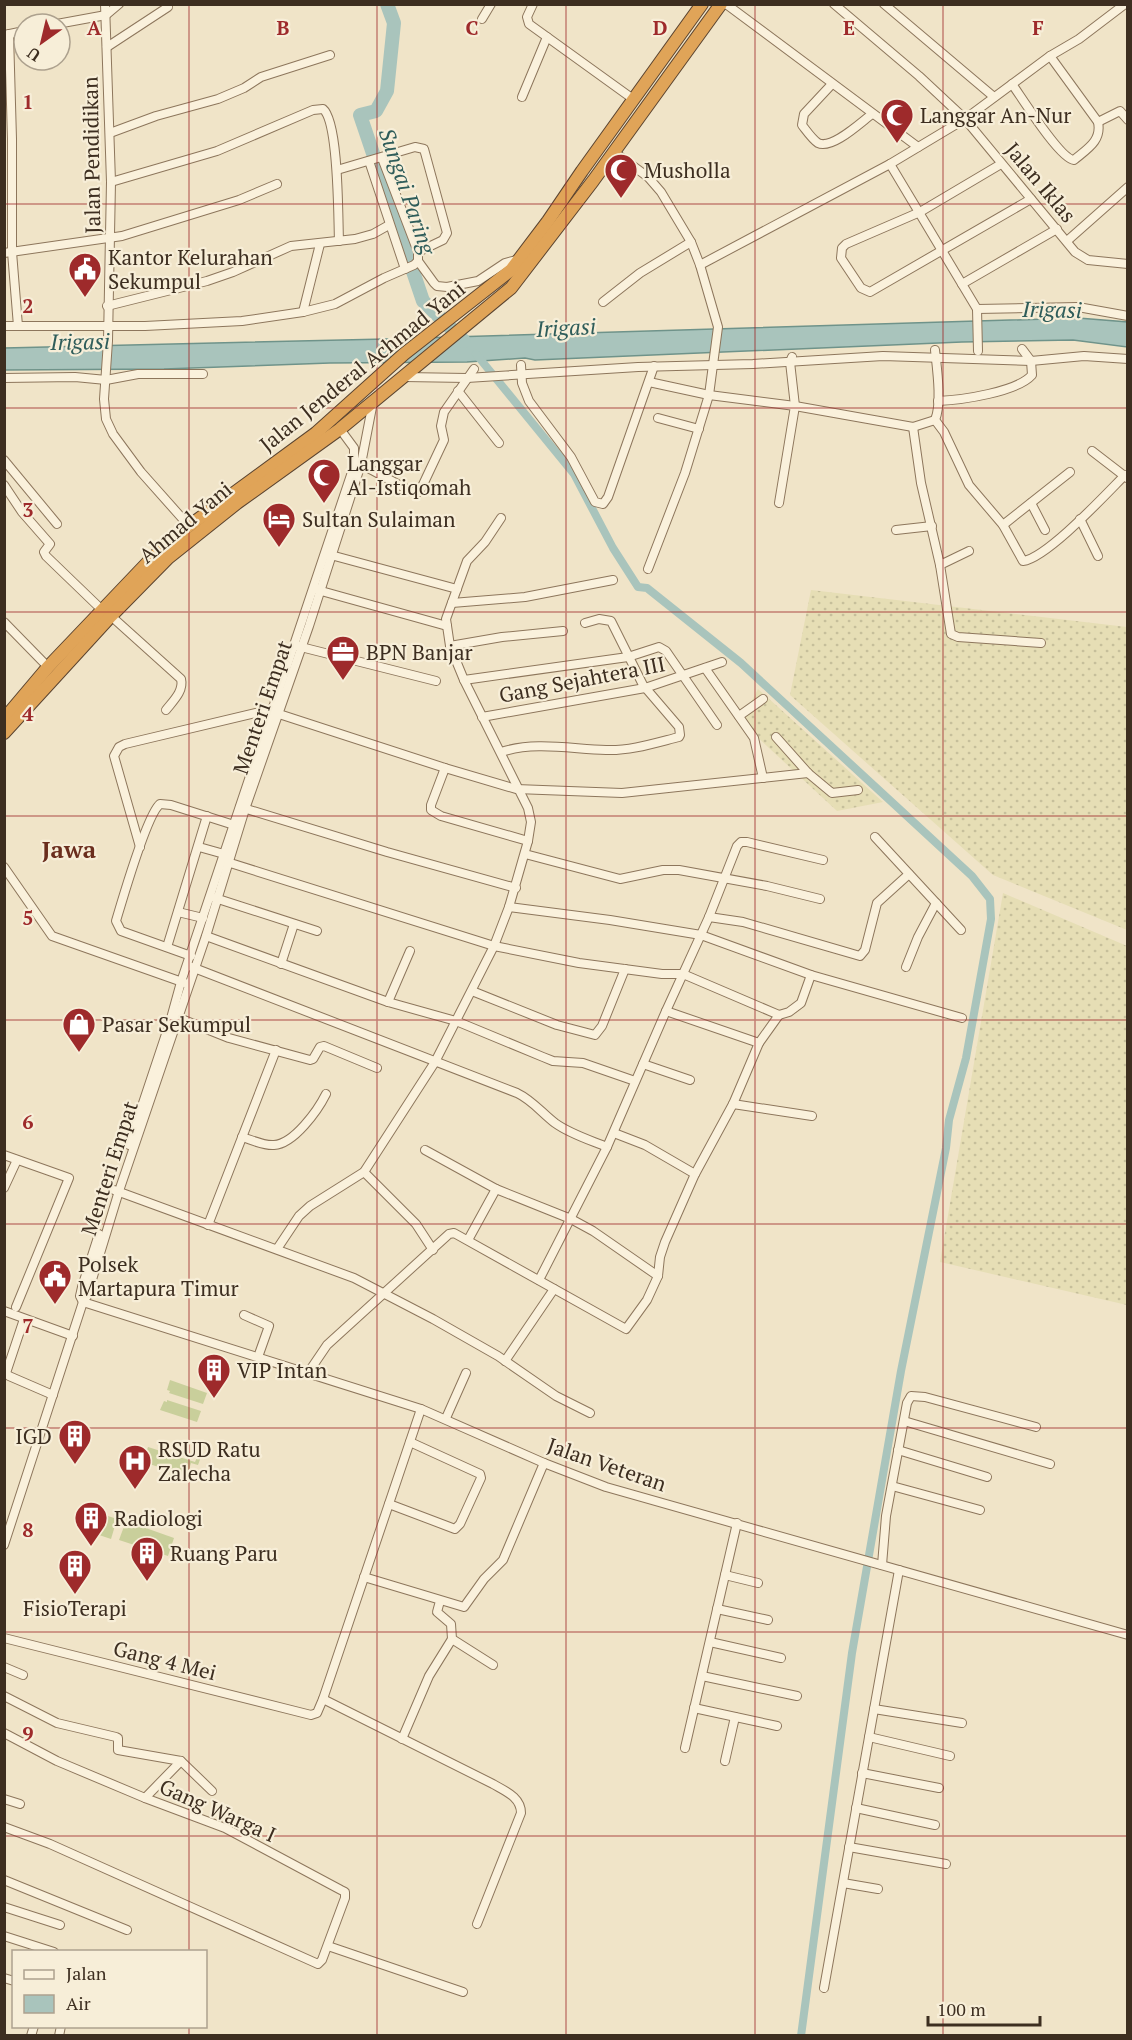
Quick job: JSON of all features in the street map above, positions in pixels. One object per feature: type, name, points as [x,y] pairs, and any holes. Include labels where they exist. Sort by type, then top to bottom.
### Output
[{"type":"highway","name":"Jalan Jenderal Achmad Yani","points":[[416,368],[504,296],[521,277],[721,4]]},
{"type":"highway","name":"Jalan Jenderal Achmad Yani","points":[[273,471],[404,354],[503,277],[520,259],[701,5]]},
{"type":"highway","points":[[701,5],[713,15]]},
{"type":"highway","points":[[684,28],[696,37]]},
{"type":"highway","name":"Ahmad Yani","points":[[4,733],[106,612],[256,483],[340,429],[416,368]]},
{"type":"highway","name":"Jalan Jenderal Achmad Yani","points":[[4,719],[48,667],[106,612],[150,560],[189,526],[256,483]]},
{"type":"street","name":"Jalan Pendidikan","points":[[105,4],[111,182],[107,376],[104,399],[106,419],[113,434],[141,472],[189,526]]},
{"type":"street","points":[[72,21],[105,15],[119,4]]},
{"type":"street","points":[[482,19],[491,4]]},
{"type":"street","points":[[533,4],[527,20],[633,99]]},
{"type":"street","points":[[726,4],[918,147]]},
{"type":"street","name":"Jalan Iklas","points":[[834,4],[919,76],[965,119],[1075,252],[1088,260],[1128,264]]},
{"type":"street","points":[[884,4],[994,98]]},
{"type":"street","points":[[700,265],[890,164],[965,119],[1050,56],[1078,39],[1115,8],[1125,4]]},
{"type":"street","points":[[107,47],[168,7]]},
{"type":"street","points":[[7,34],[12,139],[8,252],[18,326]]},
{"type":"street","points":[[522,98],[547,37]]},
{"type":"street","points":[[110,133],[156,116],[218,99],[244,88],[261,77],[330,55]]},
{"type":"street","points":[[1012,84],[1040,124],[1070,160],[1074,160],[1094,143],[1100,131],[1098,122],[1050,56]]},
{"type":"street","points":[[832,84],[802,119],[802,125],[818,142],[827,144],[841,137],[872,114]]},
{"type":"street","points":[[111,182],[216,151],[319,109],[326,111],[329,117],[337,170],[339,241]]},
{"type":"street","points":[[1098,122],[1120,111],[1128,120]]},
{"type":"street","points":[[4,326],[107,327],[242,321],[303,312],[335,304],[412,263],[442,240],[447,233],[424,149],[415,147],[337,170]]},
{"type":"street","points":[[614,152],[648,177],[661,192],[691,242],[718,327],[709,395],[685,473],[648,569]]},
{"type":"street","points":[[375,160],[390,225],[412,263],[437,286],[447,287],[478,280],[501,265],[520,259]]},
{"type":"street","points":[[375,160],[412,263]]},
{"type":"street","points":[[890,164],[977,311],[978,349]]},
{"type":"street","points":[[1001,164],[920,212],[846,244],[842,248],[841,258],[861,288],[870,292],[1031,199]]},
{"type":"street","points":[[8,252],[110,239],[238,200],[277,184]]},
{"type":"street","points":[[1067,241],[1128,187]]},
{"type":"street","points":[[107,306],[207,281],[291,246],[320,244],[373,234],[390,225]]},
{"type":"street","points":[[962,284],[1057,229]]},
{"type":"street","points":[[603,302],[640,273],[691,242]]},
{"type":"street","points":[[303,312],[320,244]]},
{"type":"street","points":[[977,311],[1078,307],[1128,316]]},
{"type":"street","points":[[938,401],[973,398],[1024,382],[1032,375],[1031,361],[1022,349]]},
{"type":"street","points":[[935,354],[938,401],[935,420]]},
{"type":"street","points":[[404,377],[467,378],[521,370],[935,354],[1031,361],[1083,356],[1128,359]]},
{"type":"street","points":[[779,503],[795,406],[791,359]]},
{"type":"street","points":[[521,370],[522,383],[529,401],[571,457],[595,502],[603,504],[608,497],[654,366]]},
{"type":"street","points":[[361,464],[412,492],[420,491],[444,440],[441,426],[444,412],[474,369]]},
{"type":"street","points":[[4,378],[203,374]]},
{"type":"street","points":[[649,382],[709,395],[795,406],[913,428],[935,420]]},
{"type":"street","points":[[458,391],[499,443]]},
{"type":"street","name":"Menteri Empat","points":[[347,495],[361,464],[373,402]]},
{"type":"street","points":[[658,418],[699,429]]},
{"type":"street","points":[[935,420],[944,432],[969,485],[1003,525],[1023,561],[1027,561],[1051,546],[1126,477],[1092,451]]},
{"type":"street","points":[[913,428],[921,483],[940,565],[951,634],[957,637],[1041,643]]},
{"type":"street","name":"Menteri Empat","points":[[225,859],[314,600],[347,495],[355,455],[354,448],[340,429]]},
{"type":"street","points":[[4,460],[57,524]]},
{"type":"street","points":[[1003,525],[1070,471]]},
{"type":"street","points":[[4,485],[21,512],[50,544],[44,552],[46,556],[181,679],[180,690],[166,710]]},
{"type":"street","points":[[1031,503],[1045,530]]},
{"type":"street","points":[[277,1249],[299,1216],[310,1206],[364,1172],[435,1062],[494,946],[516,888],[531,822],[528,808],[516,789],[501,752],[464,680],[450,646],[446,619],[467,561],[485,542],[501,518]]},
{"type":"street","points":[[1080,519],[1098,556]]},
{"type":"street","points":[[896,530],[932,526]]},
{"type":"street","points":[[940,565],[969,551]]},
{"type":"street","points":[[328,555],[457,589]]},
{"type":"street","points":[[452,603],[525,597],[613,580]]},
{"type":"street","points":[[316,590],[447,626]]},
{"type":"street","points":[[501,752],[521,747],[548,746],[609,750],[645,746],[679,737],[679,727],[645,688],[611,621],[599,619],[585,623]]},
{"type":"street","points":[[4,622],[48,667]]},
{"type":"street","points":[[450,646],[502,637],[563,631]]},
{"type":"street","points":[[298,646],[436,681]]},
{"type":"street","points":[[464,680],[628,657],[659,647],[663,648],[717,724]]},
{"type":"street","name":"Gang Sejahtera III","points":[[482,717],[645,688],[722,662]]},
{"type":"street","points":[[705,668],[754,738],[763,778]]},
{"type":"street","points":[[739,716],[763,699]]},
{"type":"street","points":[[140,847],[114,756],[119,747],[124,744],[275,712],[516,789],[622,793],[808,773]]},
{"type":"street","points":[[776,737],[808,773],[832,793],[858,790]]},
{"type":"street","points":[[445,768],[431,805],[432,810],[441,816],[528,841]]},
{"type":"street","points":[[191,956],[121,931],[116,921],[140,847],[154,811],[160,804],[171,805],[234,825]]},
{"type":"street","points":[[242,808],[516,888]]},
{"type":"street","name":"Menteri Empat","points":[[4,1545],[83,1302],[91,1286],[116,1191],[184,983],[206,936],[234,825],[242,808]]},
{"type":"street","points":[[167,947],[207,816]]},
{"type":"street","points":[[875,837],[961,930]]},
{"type":"street","points":[[539,1280],[608,1147],[635,1081],[709,918],[734,851],[741,842],[823,860]]},
{"type":"street","points":[[199,847],[225,859],[494,946],[579,963],[683,974],[779,1015]]},
{"type":"street","points":[[525,854],[620,879],[663,870],[679,870],[767,886],[820,899]]},
{"type":"street","points":[[4,867],[52,936],[184,983]]},
{"type":"street","points":[[709,918],[743,922],[860,956],[865,950],[877,903],[909,874]]},
{"type":"street","points":[[214,898],[317,931]]},
{"type":"street","name":"Menteri Empat","points":[[190,967],[191,956],[203,918],[214,898]]},
{"type":"street","points":[[906,967],[918,936],[936,903]]},
{"type":"street","points":[[509,907],[701,935],[811,975],[962,1018]]},
{"type":"street","points":[[178,912],[203,918]]},
{"type":"street","points":[[281,964],[294,924]]},
{"type":"street","points":[[206,936],[388,1002],[456,1021],[553,1061],[583,1063],[635,1081]]},
{"type":"street","points":[[388,1002],[410,951]]},
{"type":"street","points":[[190,967],[517,1093],[527,1098],[557,1125],[608,1147]]},
{"type":"street","points":[[472,991],[557,1025],[595,1035],[602,1026],[625,969]]},
{"type":"street","points":[[308,1373],[327,1345],[451,1233],[468,1240],[626,1329],[647,1300],[658,1276],[663,1248],[695,1174],[733,1104],[759,1043],[779,1015],[789,1012],[801,1003],[811,975]]},
{"type":"street","points":[[666,1011],[759,1043]]},
{"type":"street","points":[[175,1016],[229,1038],[310,1060],[320,1047],[324,1046],[377,1068]]},
{"type":"street","points":[[208,1225],[276,1050]]},
{"type":"street","points":[[643,1064],[690,1080]]},
{"type":"street","points":[[242,1137],[271,1145],[287,1141],[300,1130],[326,1094]]},
{"type":"street","points":[[733,1104],[812,1116]]},
{"type":"street","points":[[614,1133],[645,1145],[695,1174]]},
{"type":"street","points":[[425,1150],[496,1189],[571,1219],[593,1231],[658,1276]]},
{"type":"street","points":[[4,1155],[69,1178],[16,1307]]},
{"type":"street","points":[[4,1188],[17,1160]]},
{"type":"street","points":[[364,1172],[416,1224],[433,1250]]},
{"type":"street","points":[[468,1240],[496,1189]]},
{"type":"street","points":[[116,1191],[354,1278],[384,1292],[590,1413]]},
{"type":"street","points":[[505,1361],[554,1289]]},
{"type":"street","name":"Jalan Veteran","points":[[83,1302],[421,1409],[446,1418],[544,1463],[606,1487],[1128,1635]]},
{"type":"street","points":[[4,1311],[73,1336]]},
{"type":"street","points":[[244,1315],[269,1326],[258,1357]]},
{"type":"street","points":[[24,1319],[6,1373],[53,1395]]},
{"type":"street","points":[[446,1418],[465,1373]]},
{"type":"street","points":[[879,1564],[898,1450],[910,1396],[914,1395],[1036,1428]]},
{"type":"street","points":[[421,1409],[323,1699],[493,1784],[514,1797],[521,1806],[521,1813],[477,1924]]},
{"type":"street","points":[[904,1421],[1050,1464]]},
{"type":"street","points":[[389,1504],[455,1529],[460,1524],[481,1478],[480,1474],[410,1442]]},
{"type":"street","points":[[898,1450],[987,1477]]},
{"type":"street","points":[[364,1577],[464,1607],[484,1579],[503,1560],[544,1463]]},
{"type":"street","points":[[892,1486],[981,1510]]},
{"type":"street","points":[[685,1748],[736,1524]]},
{"type":"street","points":[[824,1988],[899,1570]]},
{"type":"street","points":[[725,1575],[758,1583]]},
{"type":"street","points":[[402,1739],[429,1676],[452,1639],[451,1624],[437,1612],[440,1601]]},
{"type":"street","points":[[717,1609],[768,1620]]},
{"type":"street","name":"Gang 4 Mei","points":[[4,1638],[310,1715],[317,1713],[323,1699]]},
{"type":"street","points":[[452,1639],[493,1665]]},
{"type":"street","points":[[710,1642],[781,1658]]},
{"type":"street","points":[[4,1667],[23,1675]]},
{"type":"street","points":[[702,1676],[797,1696]]},
{"type":"street","points":[[4,1696],[57,1723],[116,1737],[120,1750],[181,1761],[212,1791]]},
{"type":"street","points":[[694,1708],[777,1726]]},
{"type":"street","points":[[874,1709],[962,1723]]},
{"type":"street","points":[[725,1761],[735,1717]]},
{"type":"street","name":"Gang Warga I","points":[[4,1733],[57,1761],[225,1828],[345,1892],[345,1898],[328,1946],[318,1964],[50,1844],[4,1827]]},
{"type":"street","points":[[869,1737],[950,1756]]},
{"type":"street","points":[[145,1798],[181,1761]]},
{"type":"street","points":[[862,1773],[939,1788]]},
{"type":"street","points":[[4,1799],[20,1804]]},
{"type":"street","points":[[856,1808],[935,1825]]},
{"type":"street","points":[[849,1847],[946,1864]]},
{"type":"street","points":[[4,1880],[127,1930]]},
{"type":"street","points":[[843,1883],[878,1889]]},
{"type":"street","points":[[4,1907],[60,1925]]},
{"type":"street","points":[[4,1936],[48,1950]]},
{"type":"street","points":[[328,1946],[464,1992]]},
{"type":"shaded area","points":[[811,590],[1127,627],[1127,930],[993,875],[790,695]]},
{"type":"shaded area","points":[[758,689],[883,802],[837,811],[741,722]]},
{"type":"shaded area","points":[[1003,893],[1127,946],[1127,1305],[940,1262]]},
{"type":"green space","points":[[170,1380],[207,1393],[203,1404],[169,1393],[170,1391],[167,1390]]},
{"type":"green space","points":[[167,1400],[201,1411],[197,1422],[160,1410],[164,1401],[167,1402]]},
{"type":"green space","points":[[148,1447],[195,1462],[199,1453],[202,1454],[198,1465],[191,1463],[187,1476],[143,1462]]},
{"type":"green space","points":[[87,1509],[117,1519],[111,1539],[81,1529]]},
{"type":"green space","points":[[126,1521],[174,1538],[168,1556],[119,1540]]},
{"type":"water","points":[[1078,318],[1128,322],[1127,347],[1073,340],[962,342],[467,362],[5,370],[5,348]]},
{"type":"waterway","name":"Sungai Paring","points":[[387,4],[394,23],[387,91],[376,111],[360,115],[423,301],[464,341]]},
{"type":"waterway","points":[[476,354],[574,474],[613,548],[638,587],[647,588],[741,663],[972,876],[990,899],[991,919],[966,1058],[949,1120],[946,1148],[901,1371],[852,1653],[801,2036]]},
{"type":"place","name":"Langgar An-Nur","points":[[897,144]]},
{"type":"place","name":"Musholla","points":[[621,199]]},
{"type":"place","name":"Kantor Kelurahan Sekumpul","points":[[85,298]]},
{"type":"place","name":"Langgar Al-Istiqomah","points":[[324,504]]},
{"type":"place","name":"Sultan Sulaiman","points":[[279,548]]},
{"type":"place","name":"BPN Banjar","points":[[343,681]]},
{"type":"place","name":"Pasar Sekumpul","points":[[79,1053]]},
{"type":"place","name":"Polsek Martapura Timur","points":[[55,1305]]},
{"type":"place","name":"VIP Intan","points":[[214,1399]]},
{"type":"place","name":"IGD","points":[[75,1465]]},
{"type":"place","name":"RSUD Ratu Zalecha","points":[[135,1490]]},
{"type":"place","name":"Radiologi","points":[[91,1547]]},
{"type":"place","name":"Ruang Paru","points":[[147,1582]]},
{"type":"place","name":"FisioTerapi","points":[[75,1595]]},
{"type":"district","name":"Jawa","points":[[69,849]]},
{"type":"water label","name":"Irigasi","points":[[1052,309]]},
{"type":"water label","name":"Irigasi","points":[[566,327]]},
{"type":"water label","name":"Irigasi","points":[[80,341]]}]
